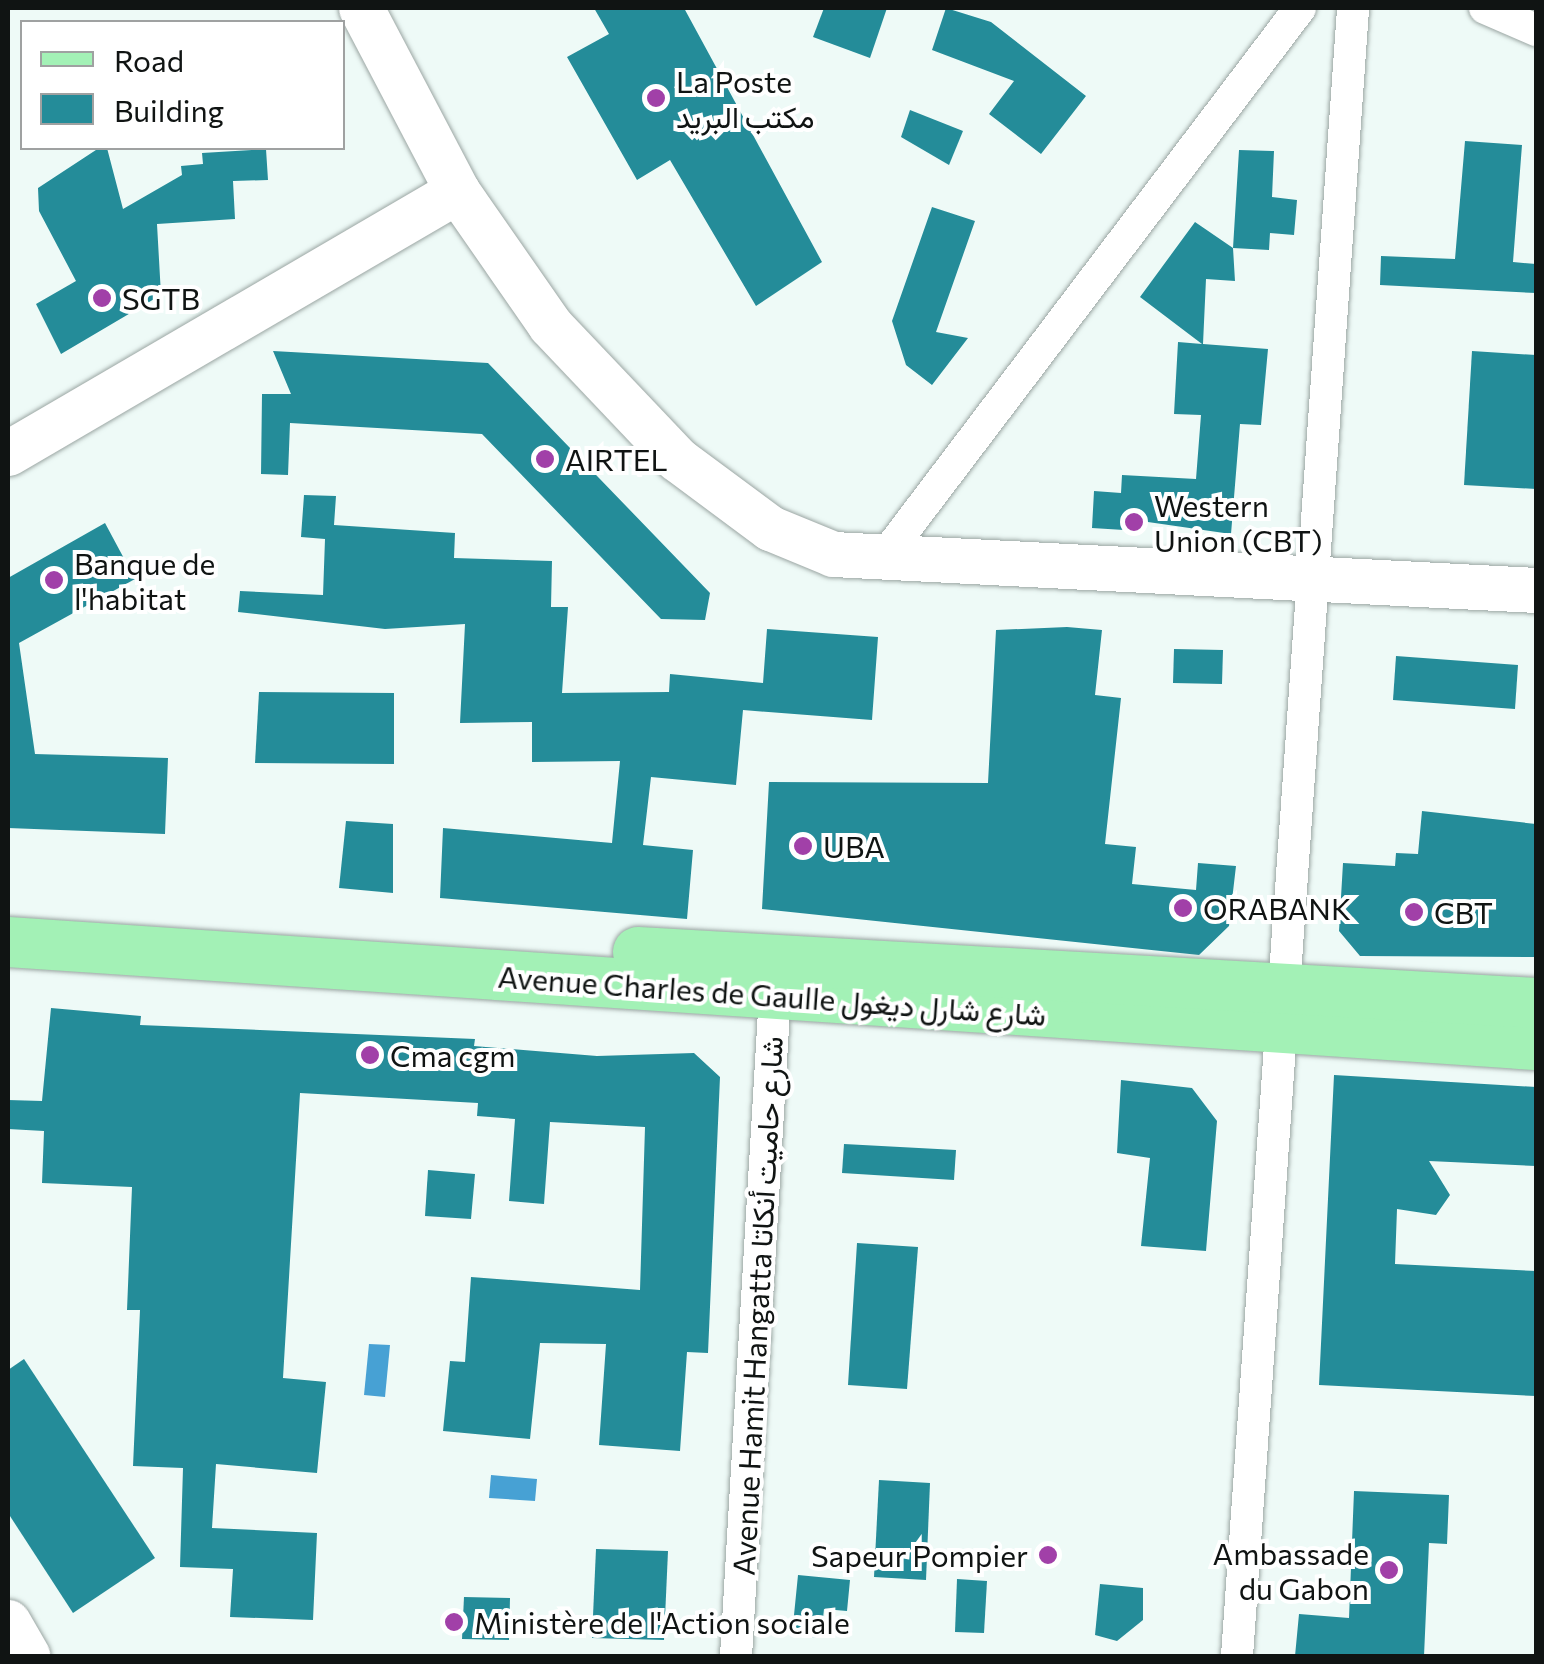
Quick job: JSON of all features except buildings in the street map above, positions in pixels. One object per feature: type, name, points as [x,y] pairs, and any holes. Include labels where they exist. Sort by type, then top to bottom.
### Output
[{"type":"main road","name":"Avenue Charles de Gaulle شارع شارل ديغول","points":[[8,914],[776,976],[1280,1008],[1536,1044]]},
{"type":"main road","name":"Avenue Charles de Gaulle شارع شارل ديغول","points":[[8,942],[776,976]]},
{"type":"main road","name":"Avenue Charles de Gaulle شارع شارل ديغول","points":[[1280,1008],[1536,1003]]},
{"type":"street","points":[[361,8],[457,190],[550,325],[724,500],[833,554],[1307,583],[1536,590]]},
{"type":"street","points":[[884,557],[1300,8]]},
{"type":"street","points":[[1238,1656],[1307,583],[1353,8]]},
{"type":"street","points":[[1485,8],[1536,30]]},
{"type":"street","points":[[8,453],[457,190]]},
{"type":"street","name":"Avenue Hamit Hangatta شارع حاميت أنكاتا","points":[[736,1656],[776,976]]},
{"type":"street","points":[[8,1622],[28,1656]]},
{"type":"water","points":[[369,1344],[390,1345],[385,1397],[364,1395]]},
{"type":"water","points":[[491,1475],[537,1479],[535,1501],[489,1498]]},
{"type":"place","name":"La Poste مكتب البريد","points":[[656,98]]},
{"type":"place","name":"SGTB","points":[[102,298]]},
{"type":"place","name":"AIRTEL","points":[[545,459]]},
{"type":"place","name":"Western Union (CBT)","points":[[1134,522]]},
{"type":"place","name":"Banque de l'habitat","points":[[54,580]]},
{"type":"place","name":"UBA","points":[[803,846]]},
{"type":"place","name":"ORABANK","points":[[1183,908]]},
{"type":"place","name":"CBT","points":[[1414,912]]},
{"type":"place","name":"Cma cgm","points":[[370,1055]]},
{"type":"place","name":"Sapeur Pompier","points":[[1048,1555]]},
{"type":"place","name":"Ambassade du Gabon","points":[[1389,1570]]},
{"type":"place","name":"Ministère de l'Action sociale","points":[[454,1622]]}]
